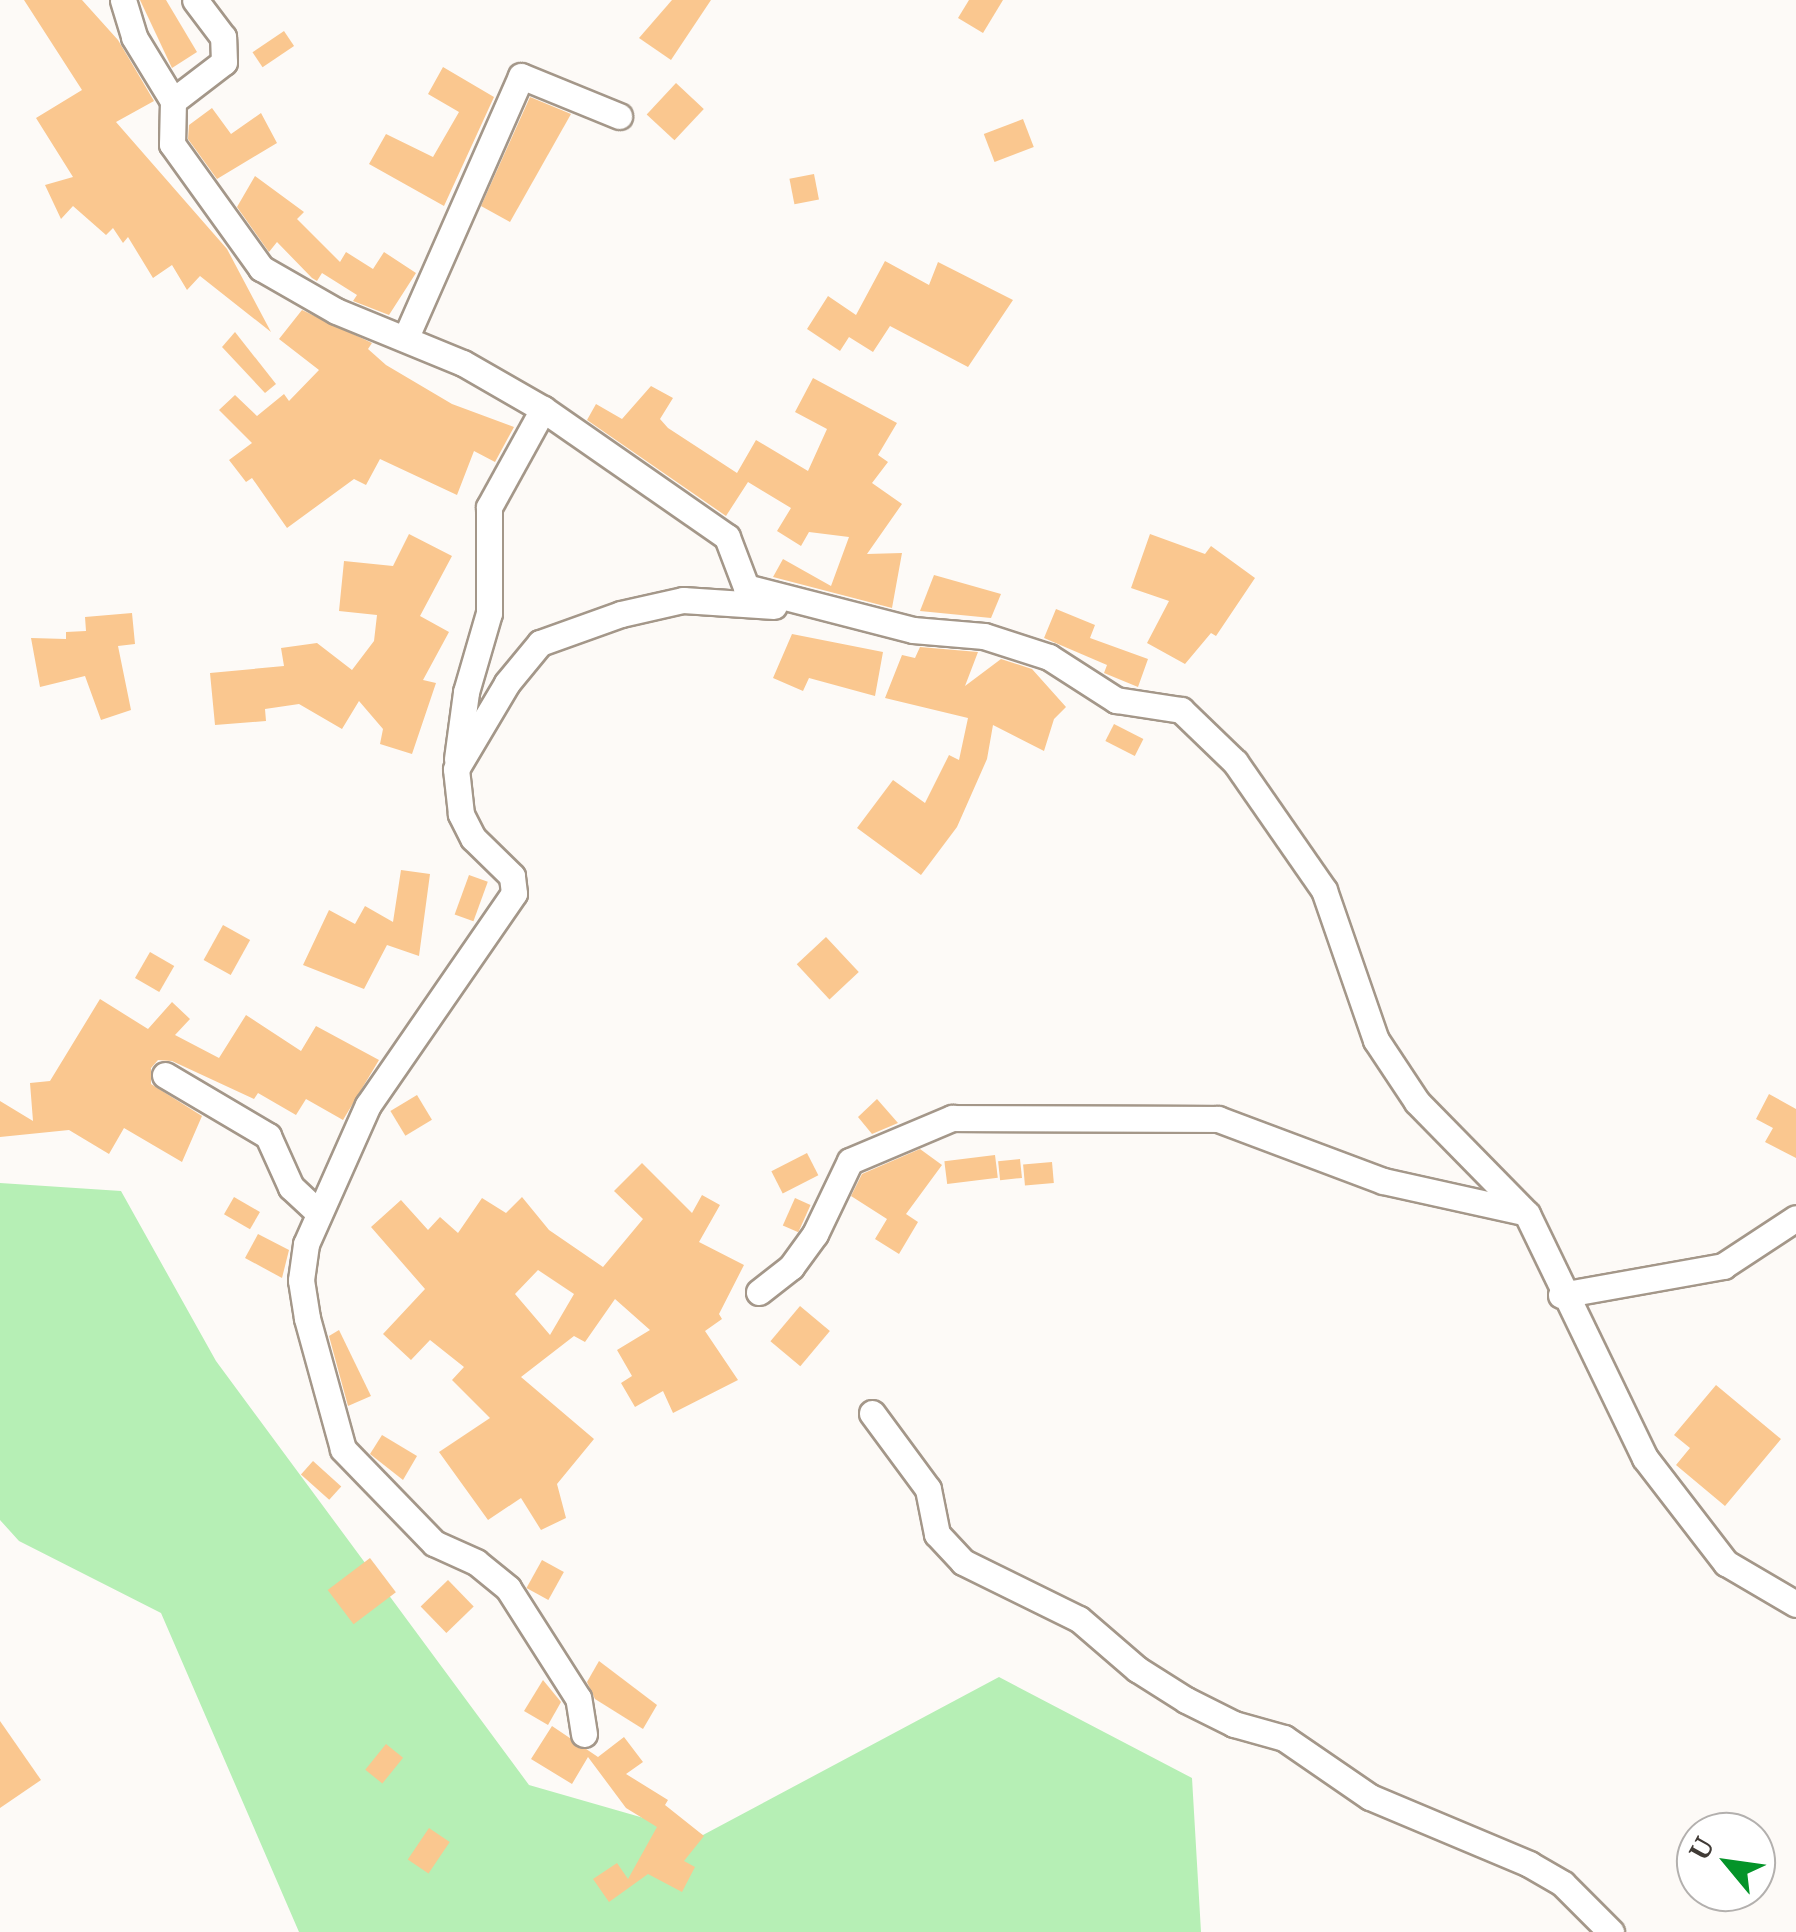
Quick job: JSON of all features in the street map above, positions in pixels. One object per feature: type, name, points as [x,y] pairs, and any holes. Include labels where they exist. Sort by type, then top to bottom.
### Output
[{"type":"street","points":[[123,0],[134,38],[173,101],[172,144],[219,218],[262,268],[336,311],[406,338],[542,410],[727,537],[746,587],[913,630],[984,636],[1049,657],[1116,700],[1181,710],[1235,762],[1324,890],[1376,1040],[1417,1102],[1528,1214],[1562,1294],[1586,1325],[1645,1458],[1678,1506],[1726,1564],[1796,1604]]},
{"type":"street","points":[[173,101],[224,62],[223,37],[195,0]]},
{"type":"street","points":[[406,338],[520,76],[618,116]]},
{"type":"street","points":[[542,410],[488,507],[488,613],[466,692],[456,769],[461,814],[473,838],[512,876],[514,893],[368,1105],[316,1210],[300,1280],[342,1449],[434,1544],[476,1562],[508,1588],[578,1698],[584,1734]]},
{"type":"street","points":[[456,769],[507,684],[540,644],[683,600],[819,608]]},
{"type":"street","points":[[165,1075],[268,1136],[291,1187],[316,1210]]},
{"type":"street","points":[[759,1292],[791,1268],[815,1234],[850,1162],[952,1118],[1218,1119],[1382,1180],[1528,1214]]},
{"type":"street","points":[[1562,1294],[1723,1266],[1796,1218]]},
{"type":"street","points":[[872,1413],[928,1489],[937,1534],[963,1562],[1064,1610],[1186,1700],[1234,1724],[1284,1738],[1370,1797],[1529,1864],[1563,1884],[1611,1932]]},
{"type":"green space","points":[[0,1183],[121,1191],[216,1361],[529,1785],[703,1835],[999,1677],[1192,1778],[1201,1932],[299,1932],[161,1613],[19,1541],[0,1520]]},
{"type":"building","points":[[24,0],[82,0],[118,40],[154,101],[116,122],[227,249],[271,332],[200,276],[187,290],[172,265],[153,278],[128,237],[123,243],[113,228],[106,235],[73,206],[61,219],[45,185],[73,177],[36,118],[82,90]]},
{"type":"building","points":[[140,0],[166,0],[197,52],[172,68]]},
{"type":"building","points":[[672,0],[711,0],[671,60],[639,38]]},
{"type":"building","points":[[969,0],[1003,0],[983,33],[958,18]]},
{"type":"building","points":[[284,31],[294,46],[263,67],[252,52]]},
{"type":"building","points":[[443,67],[494,97],[444,206],[369,164],[386,134],[433,157],[459,112],[428,94]]},
{"type":"building","points":[[676,83],[704,109],[674,140],[647,114]]},
{"type":"building","points":[[530,97],[571,114],[510,222],[481,206]]},
{"type":"building","points":[[212,108],[231,134],[261,113],[277,143],[217,179],[188,139],[189,125]]},
{"type":"building","points":[[1023,119],[1034,147],[995,162],[984,134]]},
{"type":"building","points":[[814,174],[819,200],[794,204],[789,179]]},
{"type":"building","points":[[255,176],[304,212],[297,219],[340,262],[346,252],[373,269],[384,252],[416,273],[389,315],[353,301],[357,295],[322,273],[317,281],[312,278],[277,242],[269,252],[237,207]]},
{"type":"building","points":[[885,261],[929,285],[938,262],[1013,300],[968,367],[890,326],[873,352],[849,337],[840,351],[807,329],[828,296],[856,315]]},
{"type":"building","points":[[302,310],[372,343],[368,349],[386,365],[452,404],[514,427],[495,462],[474,451],[457,495],[380,459],[366,485],[354,479],[287,528],[252,478],[246,482],[229,460],[252,443],[219,410],[235,395],[257,416],[284,394],[289,401],[319,370],[279,339]]},
{"type":"building","points":[[235,332],[276,384],[265,393],[222,347]]},
{"type":"building","points":[[813,378],[897,423],[878,455],[888,462],[872,483],[902,504],[867,554],[902,553],[892,608],[773,577],[783,559],[831,586],[849,537],[809,532],[801,546],[777,531],[791,508],[748,482],[726,516],[587,420],[596,404],[622,419],[651,386],[673,398],[660,419],[668,428],[737,473],[756,440],[808,471],[827,429],[795,412]]},
{"type":"building","points":[[409,534],[452,556],[420,616],[449,632],[423,680],[436,683],[412,754],[380,744],[383,729],[359,701],[342,729],[299,704],[265,709],[266,721],[215,725],[210,673],[284,666],[281,648],[317,643],[352,670],[374,641],[377,615],[339,611],[344,561],[393,566]]},
{"type":"building","points":[[1150,534],[1205,554],[1211,546],[1255,578],[1216,636],[1211,633],[1185,664],[1147,643],[1169,601],[1131,588]]},
{"type":"building","points":[[934,575],[1001,594],[991,618],[920,611]]},
{"type":"building","points":[[1056,609],[1095,625],[1090,638],[1148,659],[1138,687],[1104,673],[1107,665],[1044,638]]},
{"type":"building","points":[[132,613],[135,644],[118,646],[131,710],[101,720],[85,676],[40,687],[31,638],[66,639],[66,632],[86,631],[85,617]]},
{"type":"building","points":[[792,634],[883,652],[875,696],[809,678],[803,691],[773,678]]},
{"type":"building","points":[[920,647],[978,652],[965,686],[1001,659],[1032,669],[1066,707],[1054,719],[1044,751],[993,725],[987,759],[957,827],[921,875],[857,828],[893,780],[925,803],[949,755],[959,760],[968,718],[885,698],[902,655],[915,658]]},
{"type":"building","points":[[1114,724],[1143,739],[1135,756],[1105,741]]},
{"type":"building","points":[[401,870],[430,874],[419,956],[387,945],[364,989],[303,965],[329,910],[355,924],[365,906],[393,922]]},
{"type":"building","points":[[469,875],[488,882],[473,921],[455,914]]},
{"type":"building","points":[[223,925],[250,940],[231,975],[204,960]]},
{"type":"building","points":[[826,937],[859,972],[829,999],[797,964]]},
{"type":"building","points":[[150,952],[174,966],[159,992],[135,978]]},
{"type":"building","points":[[100,999],[148,1029],[172,1002],[190,1019],[175,1035],[219,1058],[246,1015],[301,1051],[316,1026],[379,1060],[343,1120],[306,1099],[296,1115],[258,1093],[254,1099],[172,1061],[158,1060],[151,1068],[151,1084],[202,1116],[182,1162],[124,1128],[109,1154],[69,1130],[0,1137],[0,1101],[33,1121],[30,1083],[50,1081]]},
{"type":"building","points":[[1769,1094],[1796,1109],[1796,1158],[1765,1142],[1773,1128],[1756,1119]]},
{"type":"building","points":[[417,1095],[432,1120],[405,1136],[390,1111]]},
{"type":"building","points":[[877,1099],[898,1123],[872,1134],[858,1117]]},
{"type":"building","points":[[920,1149],[942,1165],[906,1214],[918,1222],[899,1254],[875,1239],[887,1219],[851,1196],[862,1174]]},
{"type":"building","points":[[807,1153],[818,1175],[783,1193],[771,1171]]},
{"type":"building","points":[[995,1155],[998,1178],[947,1184],[944,1161]]},
{"type":"building","points":[[1020,1159],[1022,1178],[1000,1180],[998,1161]]},
{"type":"building","points":[[1052,1162],[1054,1183],[1025,1185],[1023,1165]]},
{"type":"building","points":[[642,1163],[692,1213],[702,1195],[720,1205],[699,1242],[744,1265],[719,1314],[722,1319],[705,1331],[738,1380],[673,1413],[663,1391],[635,1407],[621,1383],[632,1376],[617,1350],[650,1330],[615,1299],[585,1342],[574,1336],[521,1377],[594,1439],[557,1484],[566,1518],[541,1530],[521,1498],[488,1520],[439,1452],[490,1418],[452,1380],[464,1367],[430,1340],[411,1360],[383,1334],[425,1289],[371,1227],[401,1200],[428,1230],[440,1217],[458,1233],[482,1198],[506,1213],[522,1197],[549,1230],[603,1267],[643,1219],[614,1191]],"holes":[[[538,1270],[574,1294],[550,1335],[515,1294]]]},
{"type":"building","points":[[234,1197],[260,1212],[250,1229],[224,1214]]},
{"type":"building","points":[[795,1198],[811,1205],[798,1232],[783,1225]]},
{"type":"building","points":[[258,1234],[289,1250],[282,1278],[245,1258]]},
{"type":"building","points":[[800,1306],[830,1331],[800,1366],[770,1341]]},
{"type":"building","points":[[339,1330],[371,1396],[348,1406],[329,1336]]},
{"type":"building","points":[[1716,1385],[1781,1439],[1725,1506],[1676,1465],[1690,1448],[1674,1435]]},
{"type":"building","points":[[382,1435],[417,1456],[403,1480],[370,1454]]},
{"type":"building","points":[[313,1461],[341,1486],[329,1500],[301,1474]]},
{"type":"building","points":[[370,1558],[396,1592],[354,1624],[328,1590]]},
{"type":"building","points":[[542,1560],[564,1572],[548,1600],[526,1588]]},
{"type":"building","points":[[448,1580],[474,1607],[446,1633],[421,1606]]},
{"type":"building","points":[[599,1661],[657,1705],[643,1729],[595,1699],[587,1682]]},
{"type":"building","points":[[543,1680],[561,1702],[548,1725],[524,1711]]},
{"type":"building","points":[[0,1721],[41,1780],[0,1808]]},
{"type":"building","points":[[552,1726],[598,1757],[624,1737],[643,1762],[626,1774],[668,1800],[665,1805],[704,1836],[684,1861],[695,1867],[682,1892],[648,1874],[609,1902],[593,1879],[617,1863],[628,1879],[657,1827],[626,1808],[588,1757],[572,1784],[531,1759]]},
{"type":"building","points":[[386,1744],[403,1758],[382,1783],[365,1770]]},
{"type":"building","points":[[429,1828],[450,1842],[428,1873],[408,1860]]}]
